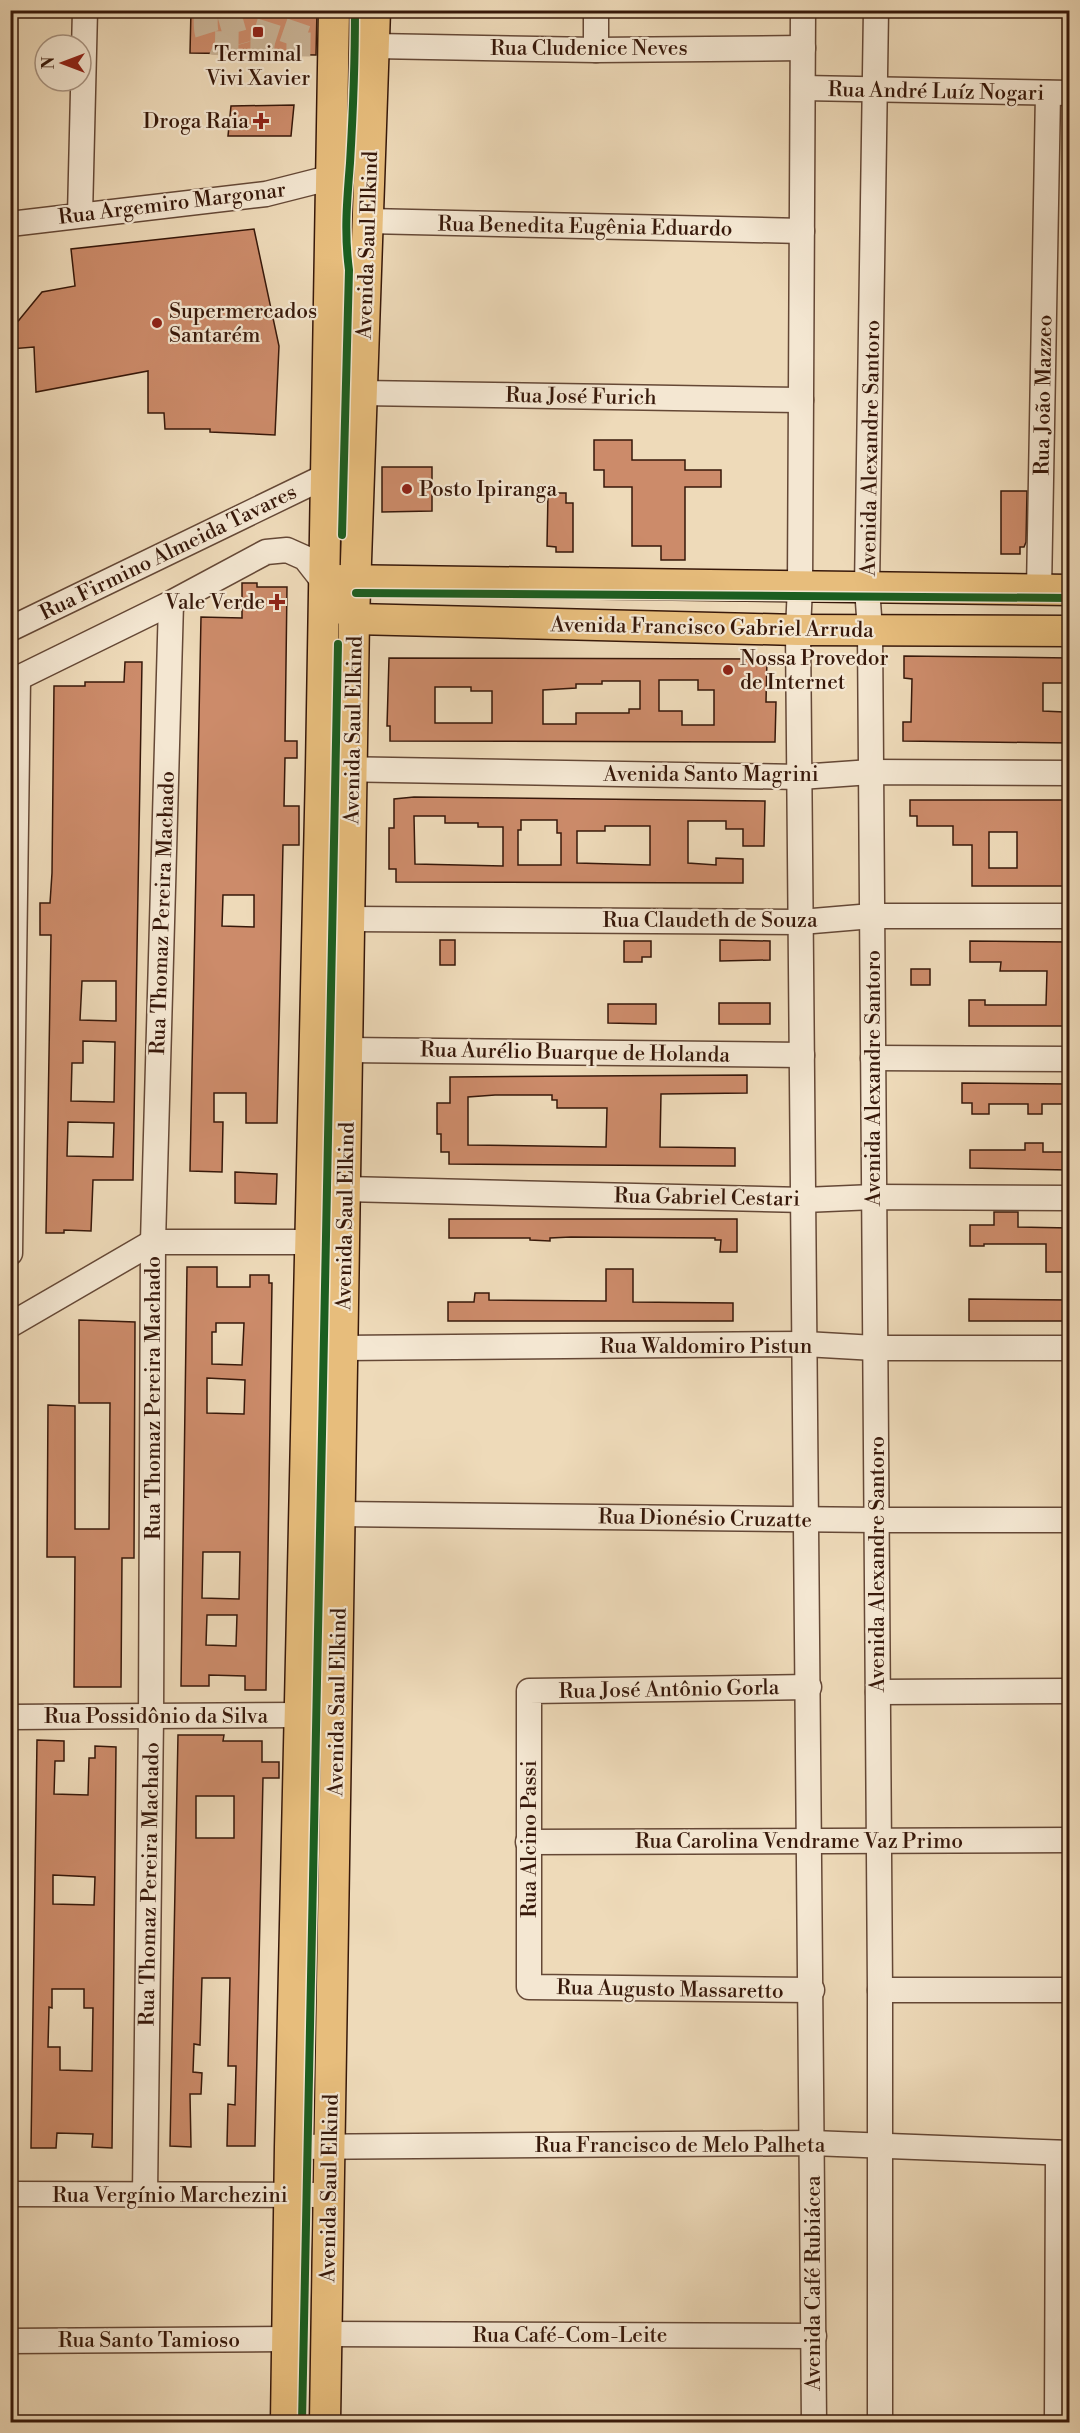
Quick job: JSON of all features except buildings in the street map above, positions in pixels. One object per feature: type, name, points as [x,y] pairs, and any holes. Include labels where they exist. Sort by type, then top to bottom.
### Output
[{"type":"main road","name":"Avenida Saul Elkind","points":[[286,2422],[333,177],[334,10]]},
{"type":"main road","name":"Avenida Saul Elkind","points":[[325,2422],[354,619],[375,10]]},
{"type":"main road","points":[[334,45],[375,46]]},
{"type":"main road","points":[[333,177],[343,166],[350,163],[357,170],[363,182],[368,221]]},
{"type":"main road","points":[[323,580],[354,619]]},
{"type":"main road","name":"Avenida Francisco Gabriel Arruda","points":[[323,580],[1070,590]]},
{"type":"main road","name":"Avenida Francisco Gabriel Arruda","points":[[354,619],[798,630],[1070,631]]},
{"type":"main road","points":[[303,1571],[339,1574]]},
{"type":"street","points":[[80,215],[85,10]]},
{"type":"street","points":[[596,10],[596,50]]},
{"type":"street","points":[[803,10],[798,630],[812,2143]]},
{"type":"street","name":"Avenida Alexandre Santoro","points":[[876,10],[867,588],[870,630],[880,2146]]},
{"type":"street","name":"Rua Cludenice Neves","points":[[375,46],[596,50],[803,48]]},
{"type":"street","name":"Rua André Luíz Nogari","points":[[803,88],[1059,93]]},
{"type":"street","name":"Rua João Mazzeo","points":[[1039,590],[1059,93]]},
{"type":"street","name":"Rua Argemiro Margonar","points":[[10,224],[266,194],[333,177]]},
{"type":"street","name":"Rua Benedita Eugênia Eduardo","points":[[368,221],[802,231]]},
{"type":"street","name":"Rua José Furich","points":[[362,393],[801,400]]},
{"type":"street","name":"Rua Firmino Almeida Tavares","points":[[14,624],[326,476]]},
{"type":"street","name":"Rua Firmino Almeida Tavares","points":[[14,681],[171,603],[266,552],[287,550],[305,558],[323,580]]},
{"type":"street","name":"Rua Thomaz Pereira Machado","points":[[145,2194],[152,1717],[153,1242],[171,603]]},
{"type":"street","points":[[10,1253],[14,681]]},
{"type":"street","name":"Avenida Santo Magrini","points":[[321,768],[800,777],[871,772],[1070,773]]},
{"type":"street","name":"Rua Claudeth de Souza","points":[[350,919],[801,922],[872,916],[1070,916]]},
{"type":"street","name":"Rua Aurélio Buarque de Holanda","points":[[347,1050],[802,1055]]},
{"type":"street","points":[[873,1058],[1070,1059]]},
{"type":"street","name":"Rua Gabriel Cestari","points":[[345,1189],[804,1200],[874,1197],[1070,1198]]},
{"type":"street","points":[[10,1325],[153,1242],[311,1242],[344,1239]]},
{"type":"street","name":"Rua Waldomiro Pistun","points":[[342,1348],[805,1344],[875,1348],[1070,1348]]},
{"type":"street","name":"Rua Dionésio Cruzatte","points":[[340,1514],[1070,1520]]},
{"type":"street","name":"Rua José Antônio Gorla","points":[[529,1691],[809,1687]]},
{"type":"street","name":"Rua Alcino Passi","points":[[529,1691],[529,1987]]},
{"type":"street","points":[[878,1692],[1070,1691]]},
{"type":"street","name":"Rua Possidônio da Silva","points":[[10,1717],[301,1715]]},
{"type":"street","name":"Rua Carolina Vendrame Vaz Primo","points":[[528,1842],[1070,1840]]},
{"type":"street","name":"Rua Augusto Massaretto","points":[[529,1987],[812,1990]]},
{"type":"street","points":[[880,1990],[1070,1990]]},
{"type":"street","name":"Rua Francisco de Melo Palheta","points":[[290,2147],[812,2143],[1064,2153]]},
{"type":"street","name":"Avenida Café Rubiácea","points":[[812,2143],[814,2422]]},
{"type":"street","points":[[880,2146],[880,2422]]},
{"type":"street","points":[[1057,2422],[1064,2153]]},
{"type":"street","name":"Rua Vergínio Marchezini","points":[[10,2194],[329,2195]]},
{"type":"street","name":"Rua Café-Com-Leite","points":[[326,2334],[814,2336]]},
{"type":"street","name":"Rua Santo Tamioso","points":[[10,2341],[287,2339]]},
{"type":"tunnel","points":[[206,10],[207,34],[215,43],[334,45]]},
{"type":"tunnel","points":[[228,10],[238,45]]},
{"type":"tunnel","points":[[262,45],[273,10]]},
{"type":"tunnel","points":[[291,45],[303,10]]},
{"type":"cycle path","points":[[342,535],[349,270],[346,216],[353,106],[355,10]]},
{"type":"cycle path","points":[[356,593],[1070,598]]},
{"type":"cycle path","points":[[302,2422],[338,644]]},
{"type":"place","name":"Terminal Vivi Xavier","points":[[258,32]]},
{"type":"place","name":"Droga Raia","points":[[261,121]]},
{"type":"place","name":"Supermercados Santarém","points":[[157,323]]},
{"type":"place","name":"Posto Ipiranga","points":[[407,489]]},
{"type":"place","name":"Vale Verde","points":[[277,602]]},
{"type":"place","name":"Nossa Provedor de Internet","points":[[728,670]]}]
